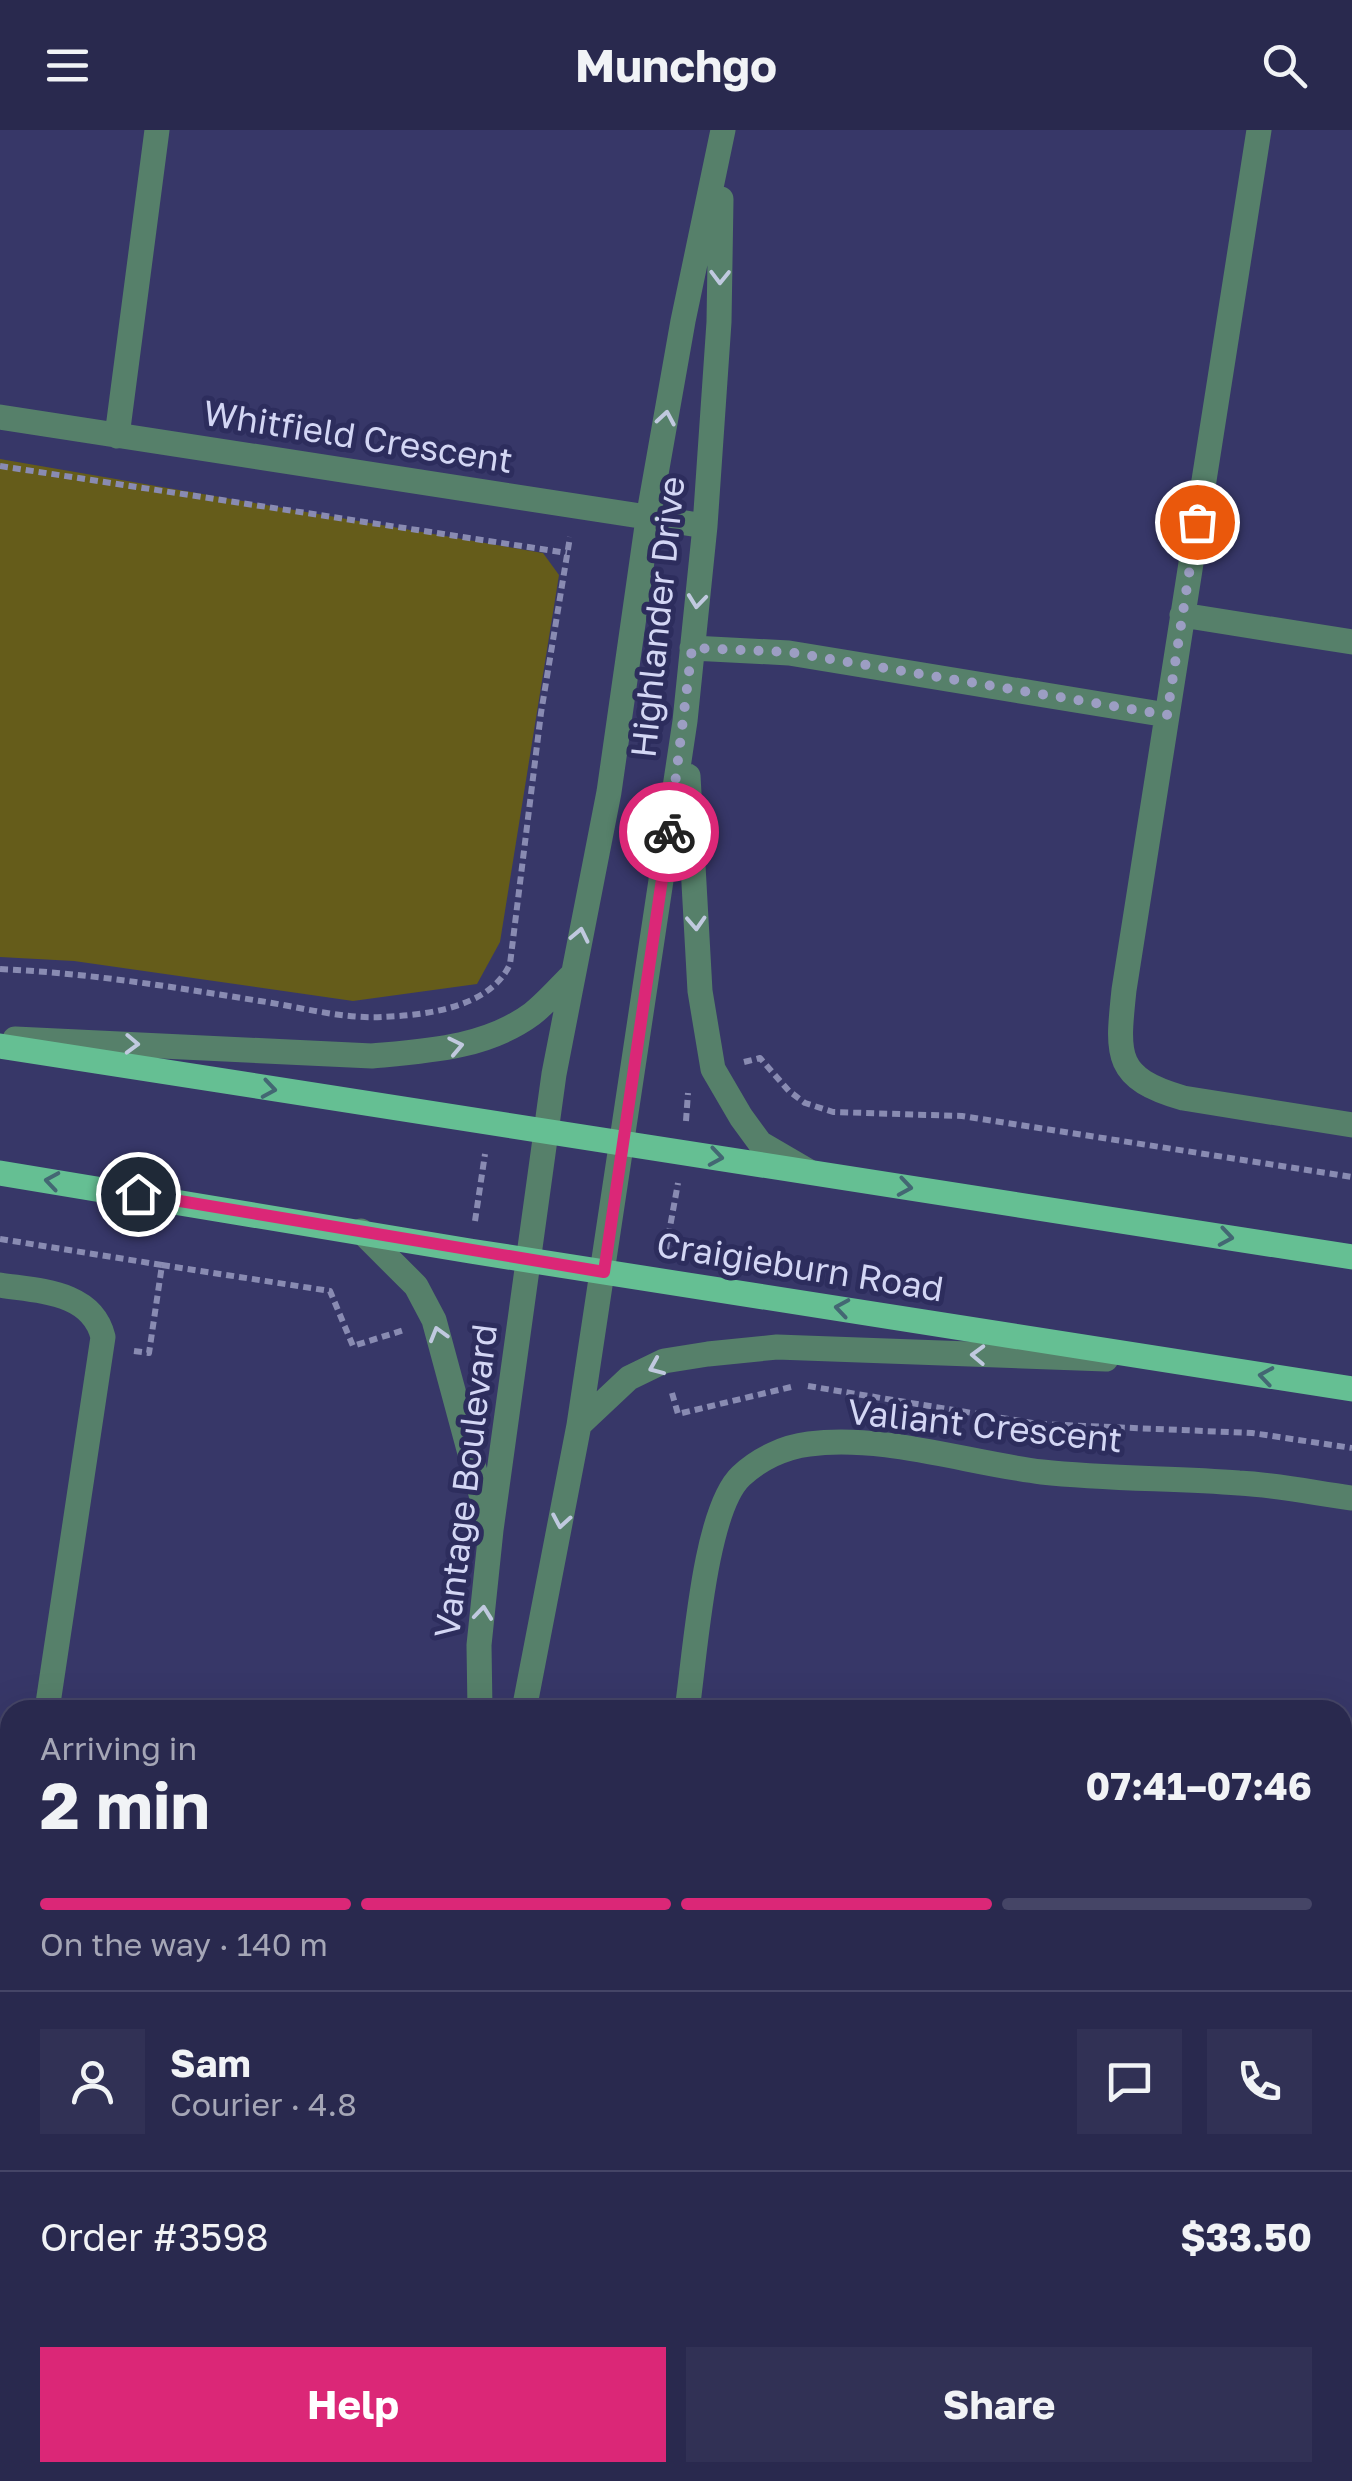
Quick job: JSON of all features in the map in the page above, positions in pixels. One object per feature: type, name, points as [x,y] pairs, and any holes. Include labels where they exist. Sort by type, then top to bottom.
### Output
[{"type":"main road","points":[[0,1042],[489,1125],[1352,1257]]},
{"type":"main road","name":"Craigieburn Road","points":[[0,1172],[470,1251],[1352,1389]]},
{"type":"street","points":[[117,436],[156,130]]},
{"type":"street","points":[[1259,130],[1124,990],[1121,1048],[1134,1078],[1184,1098],[1352,1125]]},
{"type":"street","name":"Highlander Drive","points":[[528,1260],[572,975],[609,792],[648,519],[722,137]]},
{"type":"street","name":"Highlander Drive","points":[[604,1272],[685,721],[720,322],[722,137]]},
{"type":"street","name":"Whitfield Crescent","points":[[0,417],[705,526]]},
{"type":"street","points":[[1182,615],[1352,642]]},
{"type":"street","points":[[692,648],[788,652],[1167,715]]},
{"type":"street","points":[[685,721],[700,991],[713,1069],[760,1143],[808,1171]]},
{"type":"street","points":[[0,1042],[372,1056],[432,1051],[483,1040],[515,1025],[572,975]]},
{"type":"street","points":[[361,1231],[416,1286],[434,1320],[491,1530]]},
{"type":"street","name":"Vantage Boulevard","points":[[480,1700],[479,1645],[491,1530],[528,1260]]},
{"type":"street","points":[[526,1700],[604,1272]]},
{"type":"street","points":[[0,1285],[73,1299],[92,1314],[102,1337],[48,1700]]},
{"type":"street","points":[[579,1425],[630,1378],[664,1362],[777,1347],[1180,1362]]},
{"type":"street","name":"Valiant Crescent","points":[[689,1700],[712,1542],[722,1506],[739,1477],[773,1454],[807,1444],[854,1444],[1040,1472],[1244,1483],[1352,1498]]},
{"type":"path","points":[[0,466],[568,553]]},
{"type":"path","points":[[0,969],[80,973],[380,1017],[468,1004],[489,992],[504,978],[510,964],[540,712],[576,506]]},
{"type":"path","points":[[713,1069],[760,1058],[788,1091],[805,1103],[833,1112],[962,1116],[1352,1178]]},
{"type":"path","points":[[661,1280],[683,1152],[689,1082]]},
{"type":"path","points":[[470,1251],[489,1125]]},
{"type":"path","points":[[0,1239],[330,1291],[353,1346],[434,1320]]},
{"type":"path","points":[[102,1337],[148,1353],[162,1264]]},
{"type":"path","points":[[664,1362],[678,1414],[788,1386],[813,1386],[1039,1424],[1236,1432],[1352,1448]]},
{"type":"shaded area","points":[[0,459],[543,553],[559,575],[500,942],[477,984],[353,1001],[74,961],[0,957]]},
{"type":"way so far","points":[[669,832],[692,648],[788,652],[1167,715],[1197,522]]},
{"type":"route","points":[[138,1194],[604,1272],[669,832]]}]
